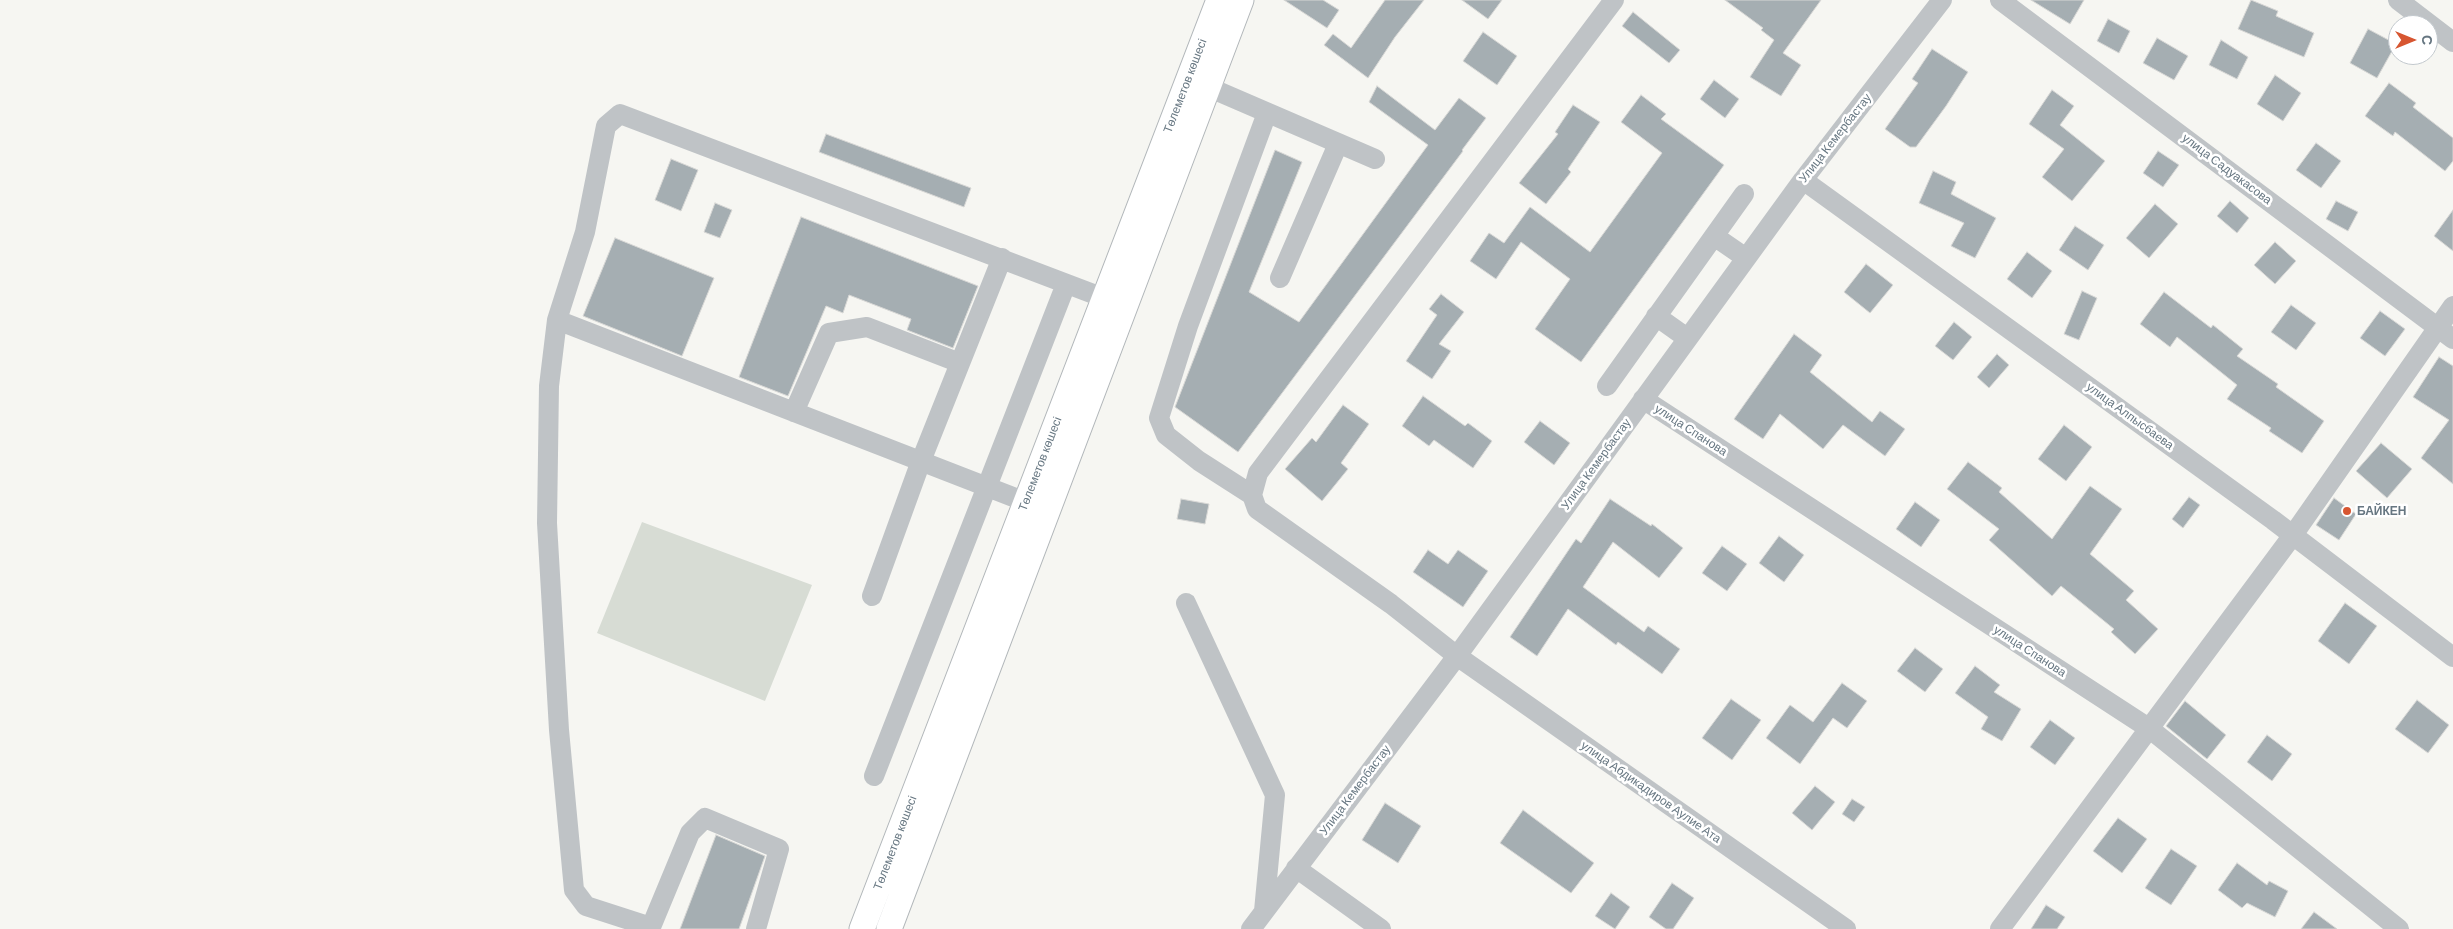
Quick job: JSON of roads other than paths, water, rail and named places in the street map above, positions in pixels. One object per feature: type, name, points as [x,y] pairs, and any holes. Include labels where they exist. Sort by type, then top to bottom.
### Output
[{"type":"main road","name":"Төлеметов көшесі","points":[[862,929],[1219,0]]},
{"type":"main road","name":"Төлеметов көшесі","points":[[889,929],[1241,0]]},
{"type":"street","points":[[1267,113],[1188,326],[1159,418],[1166,435],[1198,460],[1252,495],[1258,474],[1614,0]]},
{"type":"street","name":"Улица Кемербастау","points":[[1251,929],[1457,656],[1803,180],[1942,0]]},
{"type":"street","name":"улица Садуакасова","points":[[2000,0],[2445,333]]},
{"type":"street","points":[[2398,0],[2453,42]]},
{"type":"street","points":[[1208,87],[1375,159]]},
{"type":"street","points":[[756,929],[779,849],[706,818],[690,833],[650,928],[586,906],[574,890],[559,730],[546,523],[549,386],[557,320],[585,232],[606,126],[620,114],[797,183],[1002,258],[1104,298]]},
{"type":"street","points":[[1280,278],[1338,144]]},
{"type":"street","name":"улица Алпысбаева","points":[[1803,180],[2293,535],[2453,657]]},
{"type":"street","points":[[1607,386],[1744,194]]},
{"type":"street","points":[[1714,236],[1746,258]]},
{"type":"street","points":[[872,596],[921,462],[1002,258]]},
{"type":"street","points":[[874,776],[1066,284]]},
{"type":"street","points":[[2000,929],[2445,333],[2453,306]]},
{"type":"street","points":[[1656,316],[1687,338]]},
{"type":"street","points":[[557,320],[1026,502]]},
{"type":"street","points":[[794,412],[829,333],[867,327],[960,363]]},
{"type":"street","name":"улица Спанова","points":[[1643,398],[2150,729],[2399,929]]},
{"type":"street","name":"улица Абдикадиров Аулие Ата","points":[[1252,495],[1257,509],[1391,604],[1457,656],[1846,929]]},
{"type":"street","points":[[1186,603],[1275,795],[1264,911]]},
{"type":"street","points":[[1296,868],[1381,929]]},
{"type":"place","name":"БАЙКЕН","points":[[2347,511]]}]
